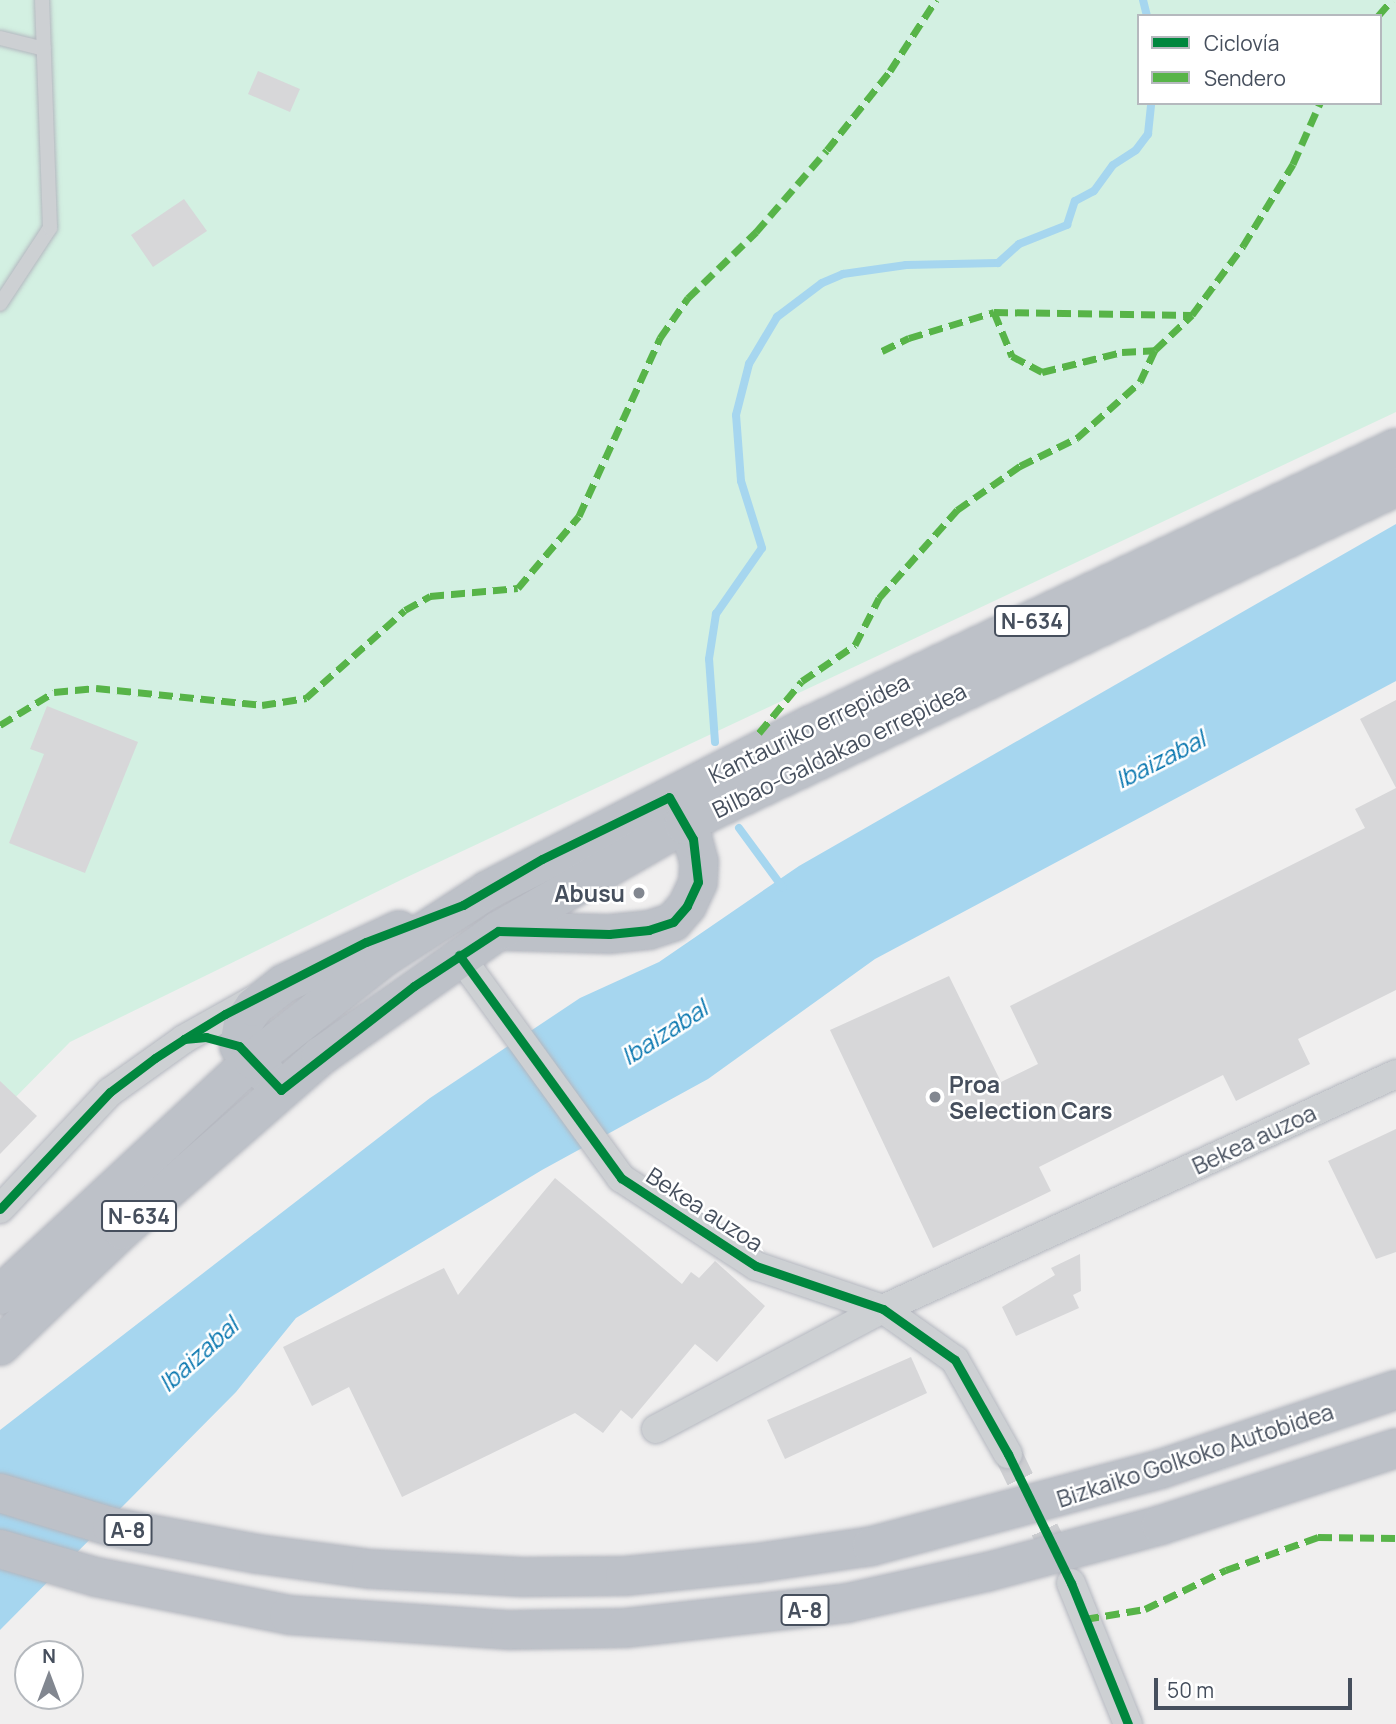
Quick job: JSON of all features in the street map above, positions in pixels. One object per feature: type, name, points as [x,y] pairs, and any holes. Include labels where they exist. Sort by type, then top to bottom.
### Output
[{"type":"highway","name":"Kantauriko errepidea","points":[[246,1054],[463,905],[542,859],[677,811],[811,725],[1396,448]]},
{"type":"highway","name":"Bilbao-Galdakao errepidea","points":[[0,1346],[281,1090],[459,955],[677,811],[1396,487]]},
{"type":"highway","points":[[498,931],[609,934],[649,930],[673,922],[687,906],[698,882],[699,862],[677,811]]},
{"type":"highway","points":[[281,1090],[246,1054],[243,1023],[254,1007],[283,984],[366,942],[463,905]]},
{"type":"highway","name":"N-634","points":[[0,1295],[246,1054]]},
{"type":"highway","name":"Bizkaiko Golkoko Autobidea","points":[[0,1493],[112,1527],[258,1554],[371,1569],[523,1577],[625,1576],[755,1563],[873,1546],[1012,1512],[1161,1469],[1396,1390]]},
{"type":"highway","name":"A-8","points":[[0,1549],[96,1577],[194,1598],[365,1623],[510,1630],[625,1628],[763,1616],[847,1603],[987,1572],[1161,1525],[1396,1448]]},
{"type":"street","name":"Bekea auzoa","points":[[459,955],[512,1033],[621,1178],[755,1266],[883,1309],[954,1360],[1008,1454]]},
{"type":"street","points":[[0,1209],[110,1093],[184,1039],[283,984]]},
{"type":"street","points":[[184,1039],[206,1037],[246,1054]]},
{"type":"street","name":"Bekea auzoa","points":[[656,1429],[883,1309],[1396,1074]]},
{"type":"street","points":[[1071,1583],[1128,1724]]},
{"type":"lane","points":[[0,304],[50,228],[42,0]]},
{"type":"lane","points":[[0,37],[44,49]]},
{"type":"green space","points":[[0,0],[1396,0],[1396,412],[405,878],[70,1042],[0,1113]]},
{"type":"water","name":"Ibaizabal","points":[[1396,524],[1396,681],[875,959],[708,1079],[542,1170],[296,1318],[236,1392],[0,1630],[0,1430],[430,1098],[580,998],[659,962],[799,866]]},
{"type":"building","points":[[258,71],[300,89],[290,112],[248,94]]},
{"type":"building","points":[[184,199],[207,231],[153,267],[131,235]]},
{"type":"building","points":[[1396,700],[1396,788],[1360,719]]},
{"type":"building","points":[[47,706],[138,742],[85,873],[9,843],[44,754],[30,749]]},
{"type":"building","points":[[1396,788],[1396,990],[1298,1039],[1310,1064],[1236,1101],[1223,1075],[1039,1167],[1051,1191],[933,1248],[830,1030],[949,976],[1001,1082],[1038,1064],[1010,1006],[1365,828],[1355,809]]},
{"type":"building","points":[[0,1081],[37,1116],[0,1154]]},
{"type":"building","points":[[1396,1129],[1396,1252],[1376,1259],[1328,1161]]},
{"type":"building","points":[[555,1178],[682,1284],[691,1272],[699,1278],[715,1261],[765,1306],[717,1362],[695,1344],[632,1419],[621,1410],[603,1433],[575,1413],[402,1497],[349,1387],[312,1406],[283,1347],[444,1268],[458,1295]]},
{"type":"building","points":[[1080,1254],[1081,1291],[1073,1295],[1079,1308],[1016,1336],[1002,1307],[1055,1275],[1051,1268]]},
{"type":"building","points":[[911,1357],[927,1393],[785,1459],[767,1420]]},
{"type":"waterway","points":[[1143,0],[1146,14]]},
{"type":"waterway","points":[[715,742],[709,659],[716,614],[762,548],[741,481],[736,415],[749,364],[777,317],[822,283],[843,274],[906,265],[998,263],[1019,244],[1067,225],[1075,201],[1094,191],[1113,165],[1136,150],[1148,134],[1151,105]]},
{"type":"waterway","points":[[739,828],[783,888]]},
{"type":"tunnel","points":[[1008,1454],[1063,1568]]},
{"type":"marked path","points":[[0,725],[54,692],[96,688],[262,705],[306,698],[405,610],[430,596],[518,588],[579,516],[660,338],[688,298],[756,232],[827,150],[890,71],[936,0]]},
{"type":"marked path","points":[[1380,14],[1392,0]]},
{"type":"marked path","points":[[759,733],[802,681],[855,645],[879,598],[957,510],[1020,466],[1077,438],[1140,382],[1155,350],[1192,315],[1243,246],[1293,164],[1319,105]]},
{"type":"marked path","points":[[994,312],[1012,356],[1042,372],[1122,352],[1155,350]]},
{"type":"marked path","points":[[882,351],[909,338],[994,312],[1192,315]]},
{"type":"marked path","points":[[1085,1619],[1145,1609],[1226,1570],[1318,1537],[1396,1538]]},
{"type":"cycle path","points":[[0,1209],[110,1092],[155,1058],[184,1039],[225,1014],[366,942],[463,905],[542,859],[669,797],[693,839],[698,882],[687,906],[673,922],[649,930],[609,934],[498,931],[414,986],[281,1090],[239,1046],[206,1037],[184,1039]]},
{"type":"cycle path","points":[[459,955],[621,1178],[756,1266],[883,1309],[955,1360],[1008,1454],[1071,1583],[1128,1724]]},
{"type":"place","name":"Abusu","points":[[639,893]]},
{"type":"place","name":"Proa Selection Cars","points":[[935,1097]]}]
